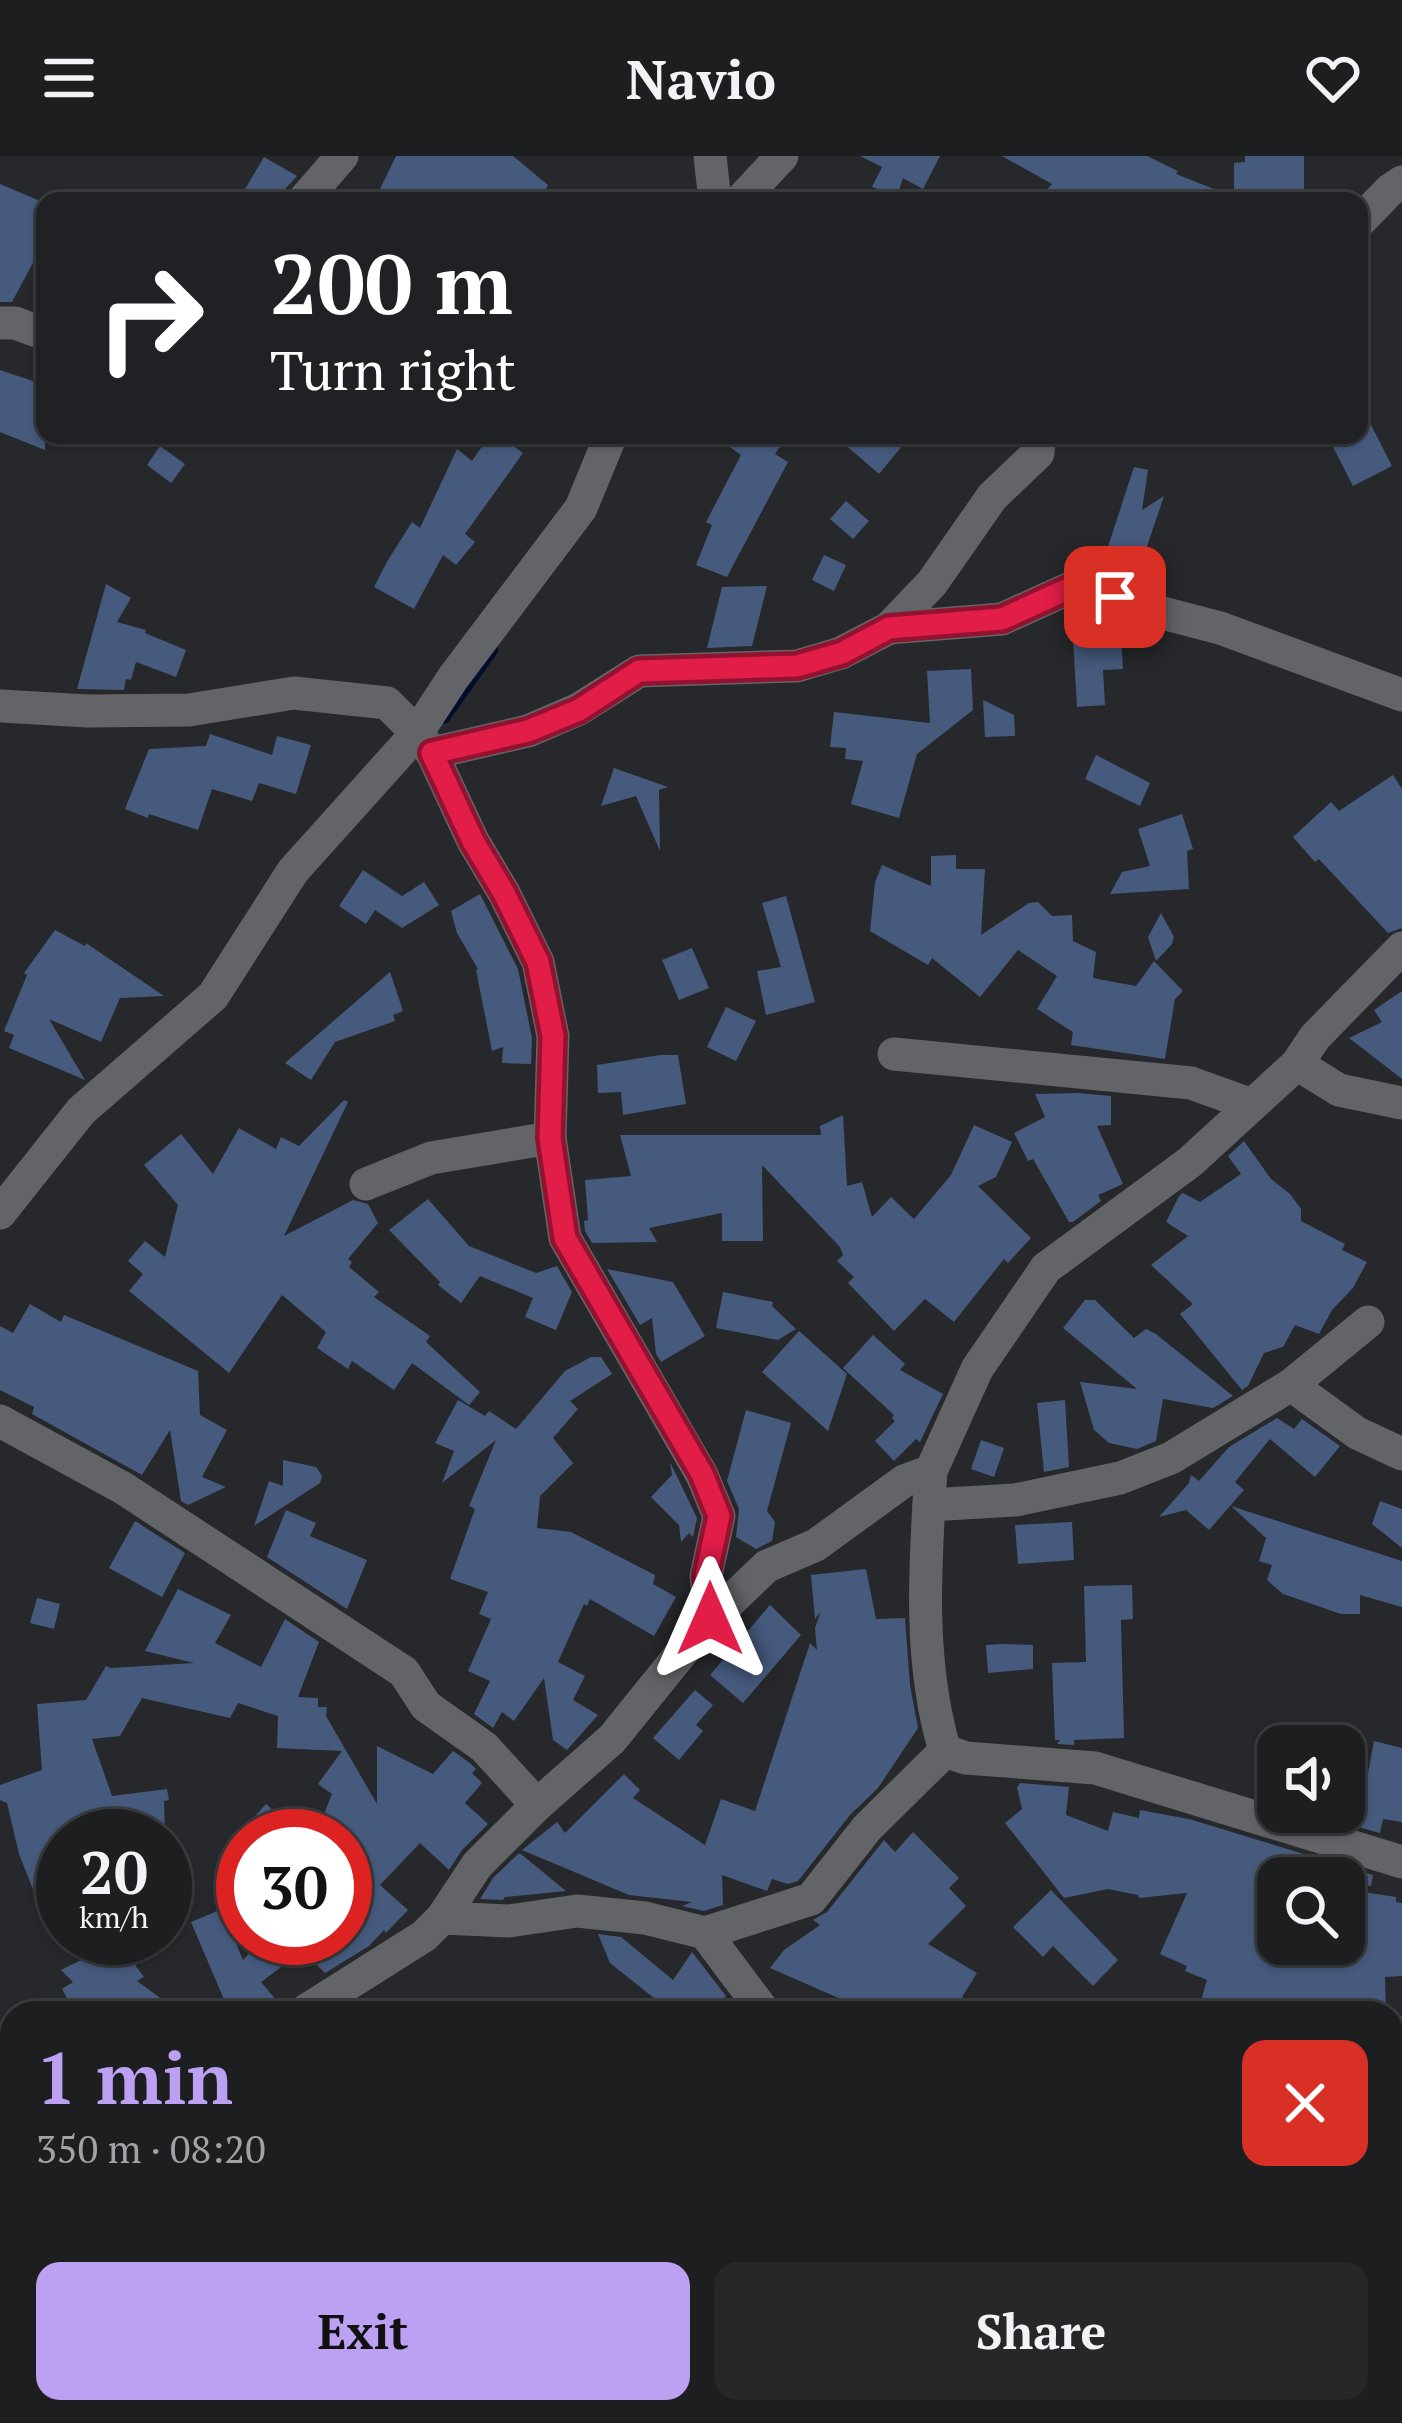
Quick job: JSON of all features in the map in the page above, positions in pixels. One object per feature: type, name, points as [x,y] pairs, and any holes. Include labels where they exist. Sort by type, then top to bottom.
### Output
[{"type":"street","points":[[311,192],[342,156]]},
{"type":"street","points":[[710,156],[714,192]]},
{"type":"street","points":[[748,192],[782,156]]},
{"type":"street","points":[[1368,213],[1402,182]]},
{"type":"street","points":[[0,1213],[81,1111],[213,996],[293,871],[424,743],[453,678],[581,508],[607,444]]},
{"type":"street","points":[[424,743],[528,731],[579,710],[639,671],[797,666],[842,653],[889,628],[932,584],[992,497],[1038,453],[1039,444]]},
{"type":"street","points":[[889,628],[1002,619],[1079,584],[1220,628],[1402,695]]},
{"type":"street","points":[[0,706],[188,710],[294,693],[387,703],[424,743],[538,962],[553,1036],[550,1138],[565,1238],[702,1474],[719,1516],[706,1576],[710,1619]]},
{"type":"street","points":[[945,1751],[935,1718],[924,1598],[931,1471],[977,1369],[1046,1268],[1190,1162],[1297,1064],[1316,1037],[1402,948]]},
{"type":"street","points":[[894,1054],[1191,1083],[1252,1106]]},
{"type":"street","points":[[1297,1064],[1339,1090],[1402,1102]]},
{"type":"street","points":[[366,1184],[431,1158],[550,1138]]},
{"type":"street","points":[[929,1505],[1016,1500],[1120,1478],[1171,1458],[1291,1385],[1368,1322]]},
{"type":"street","points":[[1291,1385],[1357,1433],[1402,1454]]},
{"type":"street","points":[[0,1421],[123,1487],[404,1672],[426,1706],[484,1747],[537,1805]]},
{"type":"street","points":[[321,2001],[424,1936],[442,1918],[477,1865],[612,1739],[710,1619],[767,1566],[815,1546],[904,1481],[931,1471]]},
{"type":"street","points":[[945,1751],[966,1758],[1095,1768],[1402,1862]]},
{"type":"street","points":[[442,1918],[509,1922],[578,1911],[645,1918],[705,1933],[811,1899],[866,1828],[945,1751]]},
{"type":"street","points":[[705,1933],[756,2001]]},
{"type":"building","points":[[396,156],[513,156],[548,185],[544,192],[380,189]]},
{"type":"building","points":[[860,156],[940,156],[923,189],[903,178],[898,192],[872,187],[882,167]]},
{"type":"building","points":[[1002,156],[1147,156],[1221,192],[1045,192],[1052,184]]},
{"type":"building","points":[[1245,156],[1304,156],[1304,192],[1234,192],[1234,163],[1245,162]]},
{"type":"building","points":[[264,157],[297,176],[285,192],[243,192]]},
{"type":"building","points":[[0,184],[36,199],[36,257],[12,302],[0,302]]},
{"type":"building","points":[[0,370],[36,382],[36,444],[45,444],[45,450],[0,432]]},
{"type":"building","points":[[1368,424],[1392,466],[1353,486],[1332,444],[1368,444]]},
{"type":"building","points":[[484,444],[510,444],[523,453],[465,534],[475,542],[456,565],[443,555],[414,609],[374,587],[412,522],[420,528],[457,449],[472,461]]},
{"type":"building","points":[[726,444],[782,444],[775,454],[788,462],[727,577],[696,565],[712,525],[706,522],[741,455]]},
{"type":"building","points":[[844,444],[904,444],[879,474]]},
{"type":"building","points":[[160,446],[185,464],[171,483],[147,465]]},
{"type":"building","points":[[1134,467],[1148,470],[1142,510],[1164,496],[1137,576],[1102,565]]},
{"type":"building","points":[[846,501],[869,521],[853,539],[830,519]]},
{"type":"building","points":[[824,555],[846,565],[834,591],[812,580]]},
{"type":"building","points":[[106,584],[131,598],[117,622],[186,650],[176,677],[136,662],[124,690],[77,689]]},
{"type":"building","points":[[767,586],[752,646],[707,648],[722,587]]},
{"type":"building","points":[[1121,636],[1123,669],[1103,670],[1105,705],[1077,707],[1073,639]]},
{"type":"building","points":[[971,669],[973,710],[917,754],[899,818],[851,804],[863,761],[845,759],[846,748],[830,747],[834,712],[930,723],[927,671]]},
{"type":"building","points":[[983,700],[1014,715],[1015,736],[985,737]]},
{"type":"building","points":[[210,734],[272,755],[277,736],[311,745],[296,794],[259,783],[252,801],[212,789],[198,830],[125,809],[149,749],[206,746]]},
{"type":"building","points":[[1096,755],[1150,783],[1140,806],[1085,779]]},
{"type":"building","points":[[614,768],[668,787],[659,790],[660,851],[636,796],[601,806]]},
{"type":"building","points":[[1393,775],[1402,789],[1402,928],[1388,933],[1293,837],[1331,802],[1339,811]]},
{"type":"building","points":[[1182,814],[1193,849],[1187,851],[1189,889],[1110,894],[1122,872],[1150,866],[1138,829]]},
{"type":"building","points":[[956,855],[956,869],[985,869],[981,935],[1029,903],[1038,902],[1052,916],[1072,915],[1073,941],[1096,952],[1093,978],[1136,986],[1154,961],[1183,991],[1175,999],[1165,1059],[1071,1045],[1073,1032],[1037,1009],[1057,976],[1018,950],[980,997],[932,958],[928,965],[870,931],[875,882],[882,865],[931,886],[931,856]]},
{"type":"building","points":[[363,870],[402,896],[424,882],[439,905],[402,928],[375,910],[366,924],[339,906]]},
{"type":"building","points":[[480,894],[518,969],[532,1038],[531,1064],[502,1063],[503,1047],[492,1051],[478,969],[457,933],[451,911]]},
{"type":"building","points":[[786,896],[815,1002],[766,1015],[757,971],[781,967],[762,903]]},
{"type":"building","points":[[1161,913],[1174,937],[1156,961],[1148,937]]},
{"type":"building","points":[[55,930],[86,943],[164,996],[120,998],[101,1042],[49,1019],[85,1080],[9,1048],[14,1035],[4,1031],[24,973]]},
{"type":"building","points":[[692,948],[709,988],[679,1000],[662,960]]},
{"type":"building","points":[[390,972],[403,1011],[393,1015],[395,1021],[335,1042],[311,1080],[285,1063]]},
{"type":"building","points":[[1402,991],[1402,1079],[1349,1038],[1382,1022],[1374,1010]]},
{"type":"building","points":[[726,1007],[756,1021],[736,1061],[707,1047]]},
{"type":"building","points":[[678,1055],[686,1104],[623,1115],[621,1092],[598,1093],[597,1065]]},
{"type":"building","points":[[1035,1094],[1111,1096],[1111,1125],[1097,1126],[1123,1184],[1098,1195],[1101,1201],[1069,1222],[1014,1133],[1045,1117]]},
{"type":"building","points":[[344,1100],[348,1102],[284,1236],[353,1200],[368,1204],[378,1223],[348,1259],[349,1267],[379,1292],[374,1297],[430,1336],[426,1342],[480,1392],[469,1405],[412,1363],[394,1390],[352,1361],[348,1369],[317,1348],[326,1332],[282,1295],[229,1373],[129,1291],[143,1274],[128,1261],[145,1241],[165,1257],[178,1205],[144,1165],[181,1134],[213,1174],[239,1128],[276,1149],[281,1137],[299,1146]]},
{"type":"building","points":[[843,1115],[847,1186],[862,1182],[872,1217],[891,1197],[914,1219],[951,1175],[974,1125],[1012,1142],[996,1177],[978,1186],[1031,1238],[1008,1263],[1004,1259],[954,1322],[925,1299],[894,1331],[848,1283],[854,1277],[837,1261],[843,1255],[840,1247],[762,1165],[763,1241],[722,1241],[722,1213],[649,1228],[657,1242],[592,1243],[585,1231],[585,1180],[631,1176],[620,1135],[821,1135],[820,1126]]},
{"type":"building","points":[[1244,1141],[1271,1179],[1301,1209],[1301,1221],[1345,1244],[1342,1250],[1367,1262],[1319,1334],[1295,1325],[1283,1347],[1264,1353],[1242,1390],[1180,1314],[1193,1304],[1151,1265],[1188,1236],[1166,1222],[1179,1196],[1183,1193],[1200,1202],[1241,1174],[1228,1156]]},
{"type":"building","points":[[428,1199],[469,1246],[536,1273],[557,1266],[572,1292],[556,1330],[525,1317],[533,1298],[480,1276],[461,1303],[438,1285],[389,1230]]},
{"type":"building","points":[[607,1269],[673,1282],[705,1336],[661,1362],[652,1318],[640,1325]]},
{"type":"building","points":[[723,1292],[773,1302],[796,1329],[778,1340],[716,1328]]},
{"type":"building","points":[[1085,1300],[1095,1300],[1134,1338],[1146,1329],[1156,1334],[1233,1396],[1213,1408],[1163,1399],[1156,1441],[1137,1449],[1109,1443],[1094,1430],[1080,1382],[1137,1389],[1063,1328]]},
{"type":"building","points":[[30,1304],[61,1322],[64,1315],[198,1371],[200,1415],[227,1430],[202,1477],[226,1487],[188,1505],[181,1501],[170,1430],[142,1475],[32,1414],[34,1407],[0,1390],[0,1326],[13,1333]]},
{"type":"building","points":[[799,1331],[847,1374],[828,1431],[762,1372]]},
{"type":"building","points":[[873,1335],[905,1364],[900,1370],[943,1394],[920,1442],[916,1439],[894,1461],[875,1441],[895,1421],[894,1415],[843,1368]]},
{"type":"building","points":[[591,1357],[601,1357],[612,1374],[570,1401],[578,1409],[553,1438],[573,1463],[540,1496],[537,1528],[571,1532],[655,1575],[653,1584],[676,1597],[654,1636],[590,1599],[584,1604],[558,1662],[585,1676],[573,1700],[598,1715],[567,1750],[553,1740],[544,1678],[514,1721],[502,1712],[493,1728],[474,1714],[490,1681],[468,1671],[491,1619],[479,1614],[488,1592],[450,1579],[475,1509],[469,1506],[496,1440],[442,1483],[454,1451],[435,1443],[458,1400],[485,1416],[489,1411],[516,1429],[565,1371]]},
{"type":"building","points":[[1065,1400],[1069,1467],[1044,1472],[1037,1403]]},
{"type":"building","points":[[746,1410],[791,1423],[767,1511],[775,1522],[772,1541],[756,1549],[736,1537],[739,1509],[727,1481]]},
{"type":"building","points":[[1277,1418],[1294,1429],[1302,1419],[1340,1446],[1315,1477],[1270,1439],[1235,1482],[1244,1490],[1209,1530],[1186,1510],[1159,1517],[1191,1475],[1199,1481],[1229,1447]]},
{"type":"building","points":[[981,1440],[1004,1448],[994,1477],[971,1469]]},
{"type":"building","points":[[283,1460],[316,1467],[322,1476],[320,1483],[254,1526],[269,1481],[283,1486]]},
{"type":"building","points":[[670,1462],[697,1518],[693,1537],[689,1533],[681,1542],[679,1525],[651,1497],[672,1475]]},
{"type":"building","points":[[1380,1501],[1402,1509],[1402,1548],[1372,1524]]},
{"type":"building","points":[[1231,1506],[1402,1561],[1402,1607],[1360,1595],[1360,1614],[1341,1614],[1283,1594],[1267,1580],[1272,1565],[1259,1561],[1266,1538]]},
{"type":"building","points":[[286,1510],[316,1523],[310,1536],[367,1560],[347,1609],[267,1557]]},
{"type":"building","points":[[135,1521],[185,1553],[162,1597],[109,1568]]},
{"type":"building","points":[[1072,1522],[1074,1560],[1018,1564],[1015,1525]]},
{"type":"building","points":[[866,1569],[876,1619],[905,1618],[918,1728],[878,1788],[850,1815],[798,1881],[788,1884],[772,1879],[767,1891],[722,1875],[723,1905],[704,1911],[682,1906],[692,1902],[629,1895],[522,1850],[557,1822],[565,1833],[624,1774],[640,1790],[633,1798],[705,1845],[721,1799],[755,1811],[810,1643],[817,1650],[815,1628],[821,1611],[815,1619],[811,1575]]},
{"type":"building","points":[[1132,1585],[1133,1619],[1121,1620],[1124,1738],[1057,1744],[1052,1663],[1086,1662],[1084,1586]]},
{"type":"building","points":[[178,1589],[231,1615],[215,1643],[261,1667],[285,1619],[319,1642],[298,1697],[318,1698],[318,1707],[327,1707],[326,1716],[377,1804],[377,1746],[433,1774],[453,1751],[476,1769],[472,1773],[482,1783],[465,1803],[488,1824],[449,1870],[420,1843],[380,1885],[408,1910],[372,1943],[372,1809],[326,1809],[332,1794],[318,1784],[342,1751],[277,1748],[278,1716],[238,1703],[230,1718],[142,1698],[120,1736],[92,1739],[112,1796],[167,1789],[164,1809],[36,1809],[36,1897],[7,1803],[0,1800],[0,1785],[42,1770],[37,1704],[86,1700],[106,1666],[194,1663],[145,1651]]},
{"type":"building","points":[[37,1598],[60,1604],[54,1629],[30,1623]]},
{"type":"building","points":[[770,1605],[801,1635],[743,1703],[710,1675]]},
{"type":"building","points":[[986,1645],[1033,1645],[1033,1669],[988,1673]]},
{"type":"building","points":[[695,1690],[713,1705],[696,1725],[703,1731],[679,1760],[653,1738]]},
{"type":"building","points":[[1374,1741],[1402,1748],[1402,1822],[1383,1819],[1380,1833],[1365,1829],[1365,1789]]},
{"type":"building","points":[[1020,1783],[1069,1787],[1066,1815],[1108,1831],[1113,1812],[1139,1818],[1140,1810],[1189,1819],[1304,1854],[1257,1857],[1257,1965],[1365,1965],[1365,1892],[1396,1897],[1402,1903],[1402,1976],[1385,1977],[1386,2001],[1201,2001],[1207,1980],[1160,1954],[1187,1893],[1139,1898],[1108,1889],[1064,1898],[1005,1823],[1022,1809]]},
{"type":"building","points":[[913,1832],[959,1878],[949,1888],[966,1906],[928,1944],[977,1973],[962,1997],[966,2001],[845,2001],[770,1968],[784,1950],[820,1925],[813,1920],[827,1912],[884,1840],[895,1852]]},
{"type":"building","points":[[518,1854],[566,1891],[480,1899],[493,1878]]},
{"type":"building","points":[[1051,1890],[1118,1960],[1093,1986],[1053,1946],[1043,1957],[1013,1927]]},
{"type":"building","points":[[216,1912],[216,1965],[284,1965],[261,1982],[277,2001],[225,2001],[192,1922]]},
{"type":"building","points":[[598,1934],[621,1937],[673,1980],[692,1952],[726,1996],[722,2001],[658,2001],[610,1963]]},
{"type":"building","points":[[71,1965],[135,1965],[144,1977],[137,1981],[164,2001],[68,2001],[62,1989],[73,1982],[61,1970]]},
{"type":"waterway","points":[[445,719],[494,650]]},
{"type":"route","points":[[710,1619],[706,1576],[719,1516],[702,1474],[565,1238],[550,1138],[553,1036],[538,962],[432,753],[528,731],[579,710],[639,671],[797,666],[842,653],[889,628],[1002,619],[1079,584],[1115,597]]}]
